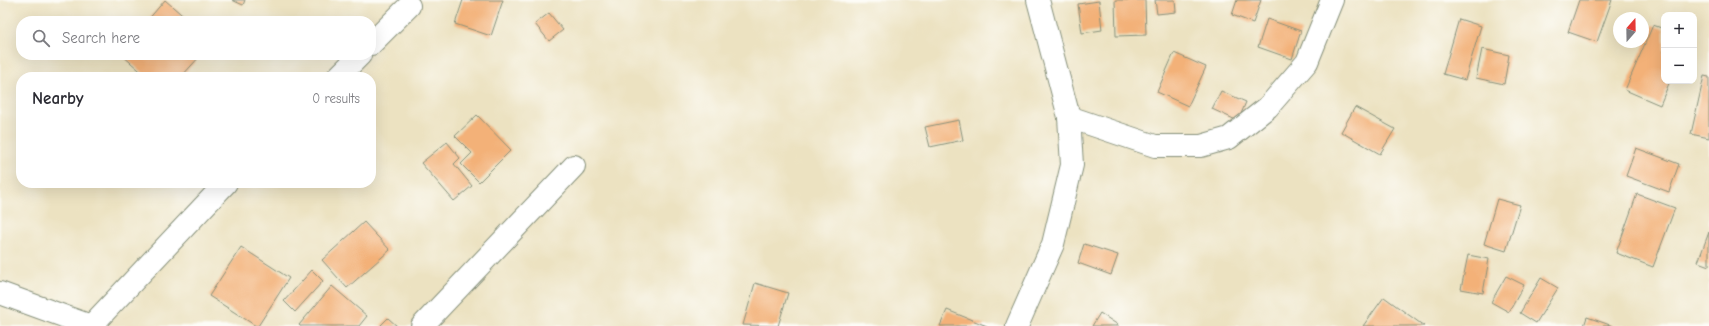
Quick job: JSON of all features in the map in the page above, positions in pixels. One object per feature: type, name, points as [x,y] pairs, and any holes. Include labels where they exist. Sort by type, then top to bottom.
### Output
[{"type":"street","points":[[1017,326],[1053,244],[1072,165],[1069,117],[1038,0]]},
{"type":"street","points":[[1069,117],[1156,146],[1201,146],[1229,138],[1268,107],[1307,62],[1332,0]]},
{"type":"street","points":[[376,39],[409,6]]},
{"type":"street","points":[[343,72],[355,60]]},
{"type":"street","points":[[422,326],[574,166]]},
{"type":"street","points":[[0,293],[91,326],[221,188]]},
{"type":"building","points":[[165,0],[183,16],[151,16]]},
{"type":"building","points":[[232,0],[245,0],[243,5]]},
{"type":"building","points":[[463,0],[503,0],[491,36],[455,24]]},
{"type":"building","points":[[1115,0],[1145,0],[1146,35],[1116,36]]},
{"type":"building","points":[[1155,0],[1175,0],[1176,12],[1157,14]]},
{"type":"building","points":[[1237,0],[1261,0],[1253,23],[1232,15]]},
{"type":"building","points":[[1579,0],[1612,0],[1597,42],[1568,32]]},
{"type":"building","points":[[1099,1],[1102,30],[1082,33],[1078,4]]},
{"type":"building","points":[[549,13],[563,30],[549,41],[535,24]]},
{"type":"building","points":[[1267,19],[1301,31],[1292,59],[1258,47]]},
{"type":"building","points":[[1459,19],[1481,26],[1465,80],[1443,74]]},
{"type":"building","points":[[1653,25],[1661,28],[1661,84],[1669,84],[1660,105],[1625,90],[1643,48],[1649,48],[1649,34]]},
{"type":"building","points":[[1482,49],[1509,55],[1504,84],[1476,78]]},
{"type":"building","points":[[1174,53],[1206,67],[1188,106],[1157,92]]},
{"type":"building","points":[[128,60],[196,60],[186,72],[141,72]]},
{"type":"building","points":[[1704,76],[1709,77],[1709,138],[1691,134]]},
{"type":"building","points":[[1221,91],[1246,102],[1238,121],[1212,109]]},
{"type":"building","points":[[1355,107],[1395,129],[1380,154],[1341,132]]},
{"type":"building","points":[[477,115],[511,150],[479,182],[461,164],[472,153],[455,136]]},
{"type":"building","points":[[959,120],[963,140],[930,147],[925,127]]},
{"type":"building","points":[[447,142],[460,158],[454,164],[472,186],[454,201],[421,163]]},
{"type":"building","points":[[1636,148],[1679,164],[1669,192],[1626,176]]},
{"type":"building","points":[[1637,194],[1675,208],[1653,267],[1616,253]]},
{"type":"building","points":[[1497,199],[1520,205],[1506,251],[1484,244]]},
{"type":"building","points":[[364,222],[390,250],[347,288],[322,260]]},
{"type":"building","points":[[1709,232],[1709,266],[1698,262]]},
{"type":"building","points":[[1084,244],[1118,255],[1111,275],[1078,263]]},
{"type":"building","points":[[241,247],[289,278],[258,326],[209,296]]},
{"type":"building","points":[[1468,255],[1489,259],[1483,293],[1461,289]]},
{"type":"building","points":[[312,270],[323,281],[295,312],[284,301]]},
{"type":"building","points":[[1506,276],[1524,285],[1509,312],[1491,302]]},
{"type":"building","points":[[1541,278],[1558,288],[1536,323],[1520,313]]},
{"type":"building","points":[[755,283],[788,293],[778,326],[743,325]]},
{"type":"building","points":[[332,286],[367,316],[359,326],[300,326],[299,325]]},
{"type":"building","points":[[1384,297],[1424,326],[1363,326]]},
{"type":"building","points":[[947,310],[987,326],[940,326]]},
{"type":"building","points":[[1100,313],[1118,325],[1118,326],[1092,326]]},
{"type":"building","points":[[1587,317],[1613,326],[1584,326]]},
{"type":"building","points":[[388,318],[397,326],[380,326]]}]
